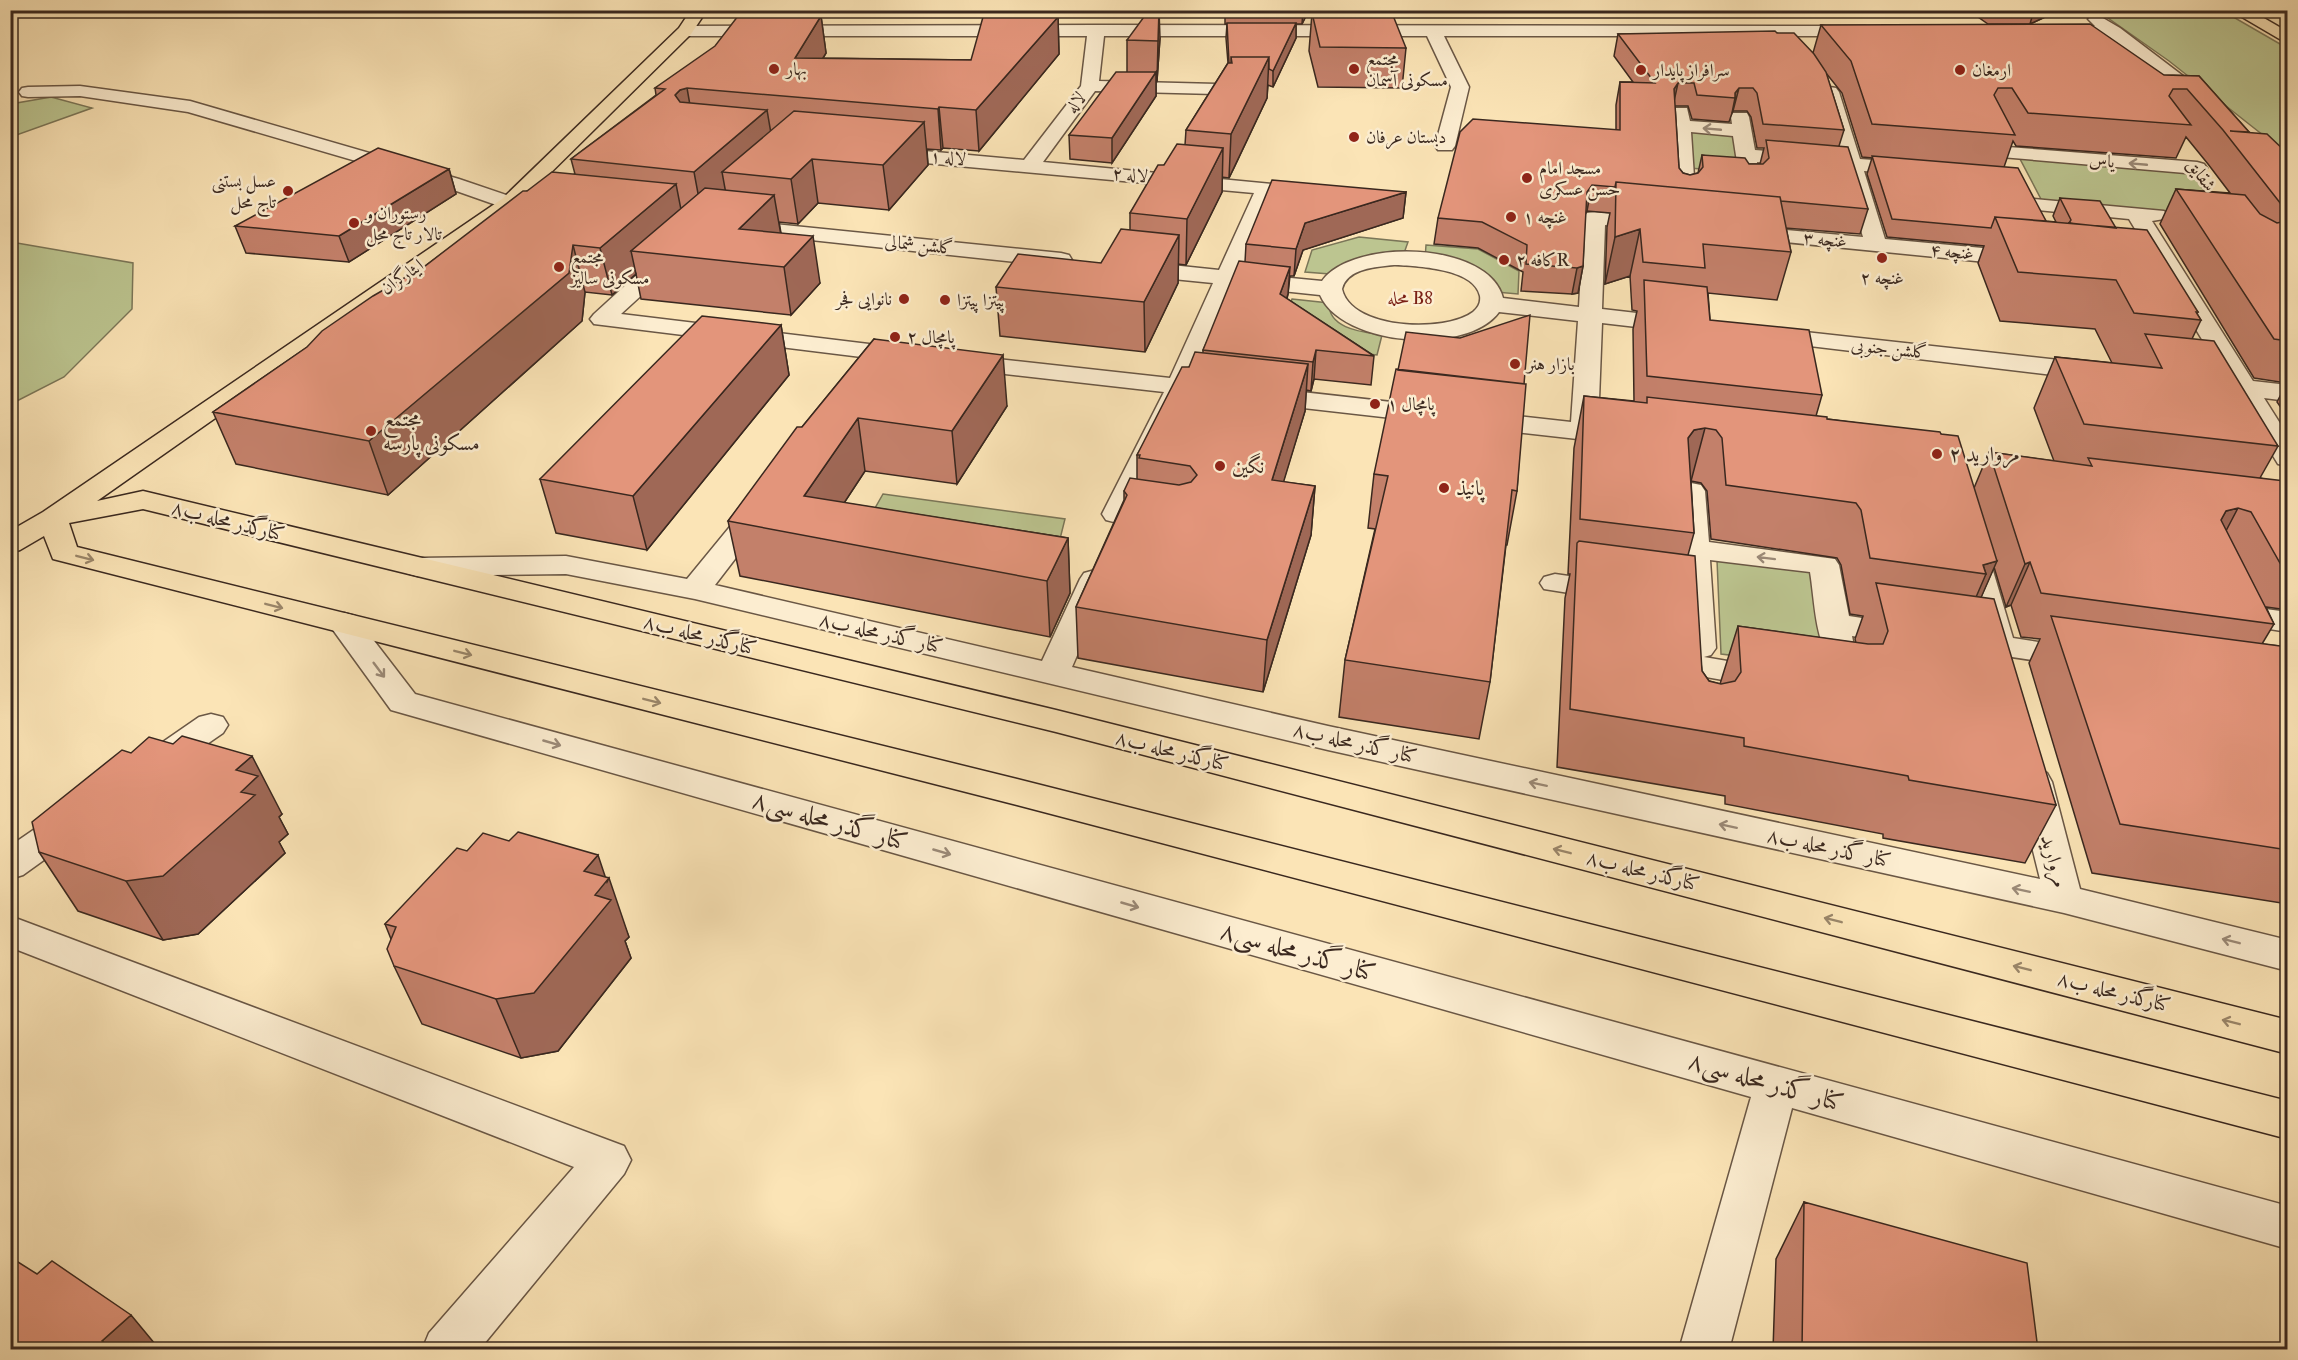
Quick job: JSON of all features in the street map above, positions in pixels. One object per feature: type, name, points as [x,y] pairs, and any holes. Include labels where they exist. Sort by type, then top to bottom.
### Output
[{"type":"main road","name":"ایثارگران","points":[[10,544],[53,518],[509,203],[685,31],[699,10]]},
{"type":"main road","points":[[2238,10],[2288,39]]},
{"type":"main road","name":"کنارگذر محله ب۸","points":[[53,518],[142,500],[1068,724],[2288,1037]]},
{"type":"main road","points":[[53,518],[64,553],[1017,792],[2288,1120]]},
{"type":"street","points":[[2082,10],[2114,31],[2224,116]]},
{"type":"street","name":"لاله","points":[[1030,165],[1090,86],[1096,30]]},
{"type":"street","points":[[685,31],[1885,31]]},
{"type":"street","points":[[1433,31],[1460,87],[1445,146]]},
{"type":"street","points":[[1778,31],[1795,49]]},
{"type":"street","points":[[2040,31],[2114,31]]},
{"type":"street","points":[[1821,79],[1831,94],[1876,244]]},
{"type":"street","points":[[1090,86],[1264,91]]},
{"type":"street","points":[[28,92],[80,91],[190,107],[452,183],[509,203],[565,209]]},
{"type":"street","points":[[1685,192],[1680,119],[1741,124],[1750,179],[1727,174]]},
{"type":"street","points":[[1999,135],[2046,229]]},
{"type":"street","name":"لاله ۱","points":[[866,151],[1030,165]]},
{"type":"street","points":[[1746,155],[1930,170]]},
{"type":"street","name":"یاس","points":[[2021,179],[2191,160]]},
{"type":"street","name":"شقایق","points":[[2191,160],[2210,186]]},
{"type":"street","name":"لاله ۲","points":[[1030,165],[1266,188],[1228,278]]},
{"type":"street","points":[[1684,170],[1706,172]]},
{"type":"street","points":[[2021,179],[2136,213],[2181,217]]},
{"type":"street","points":[[2136,213],[2160,271],[2245,388],[2288,458]]},
{"type":"street","points":[[1584,431],[1594,218],[1677,226]]},
{"type":"street","name":"گلشن شمالی","points":[[719,224],[1086,263]]},
{"type":"street","name":"غنچه ۳","points":[[1724,230],[1876,244]]},
{"type":"street","points":[[690,238],[602,319],[876,363],[937,359],[1643,438]]},
{"type":"street","name":"غنچه ۴","points":[[1876,244],[2041,260]]},
{"type":"street","points":[[1385,259],[1420,259],[1445,264],[1467,272],[1483,282],[1491,294],[1491,304],[1482,317],[1465,326],[1442,331],[1415,332],[1362,322],[1343,312],[1332,300],[1330,288],[1335,277],[1349,268],[1385,259]]},
{"type":"street","points":[[1110,265],[1330,288]]},
{"type":"street","points":[[1179,523],[1116,514],[1179,387],[1228,278]]},
{"type":"street","points":[[1491,304],[1708,328]]},
{"type":"street","name":"گلشن جنوبی","points":[[1744,333],[2114,374]]},
{"type":"street","points":[[2173,380],[2288,393]]},
{"type":"street","points":[[695,590],[780,483]]},
{"type":"street","points":[[1691,490],[1702,682],[1803,682]]},
{"type":"street","points":[[1963,520],[2008,680]]},
{"type":"street","points":[[1695,549],[1824,565],[1833,624],[1845,678]]},
{"type":"street","points":[[1053,673],[1106,555]]},
{"type":"street","name":"کنار گذر محله ب۸","points":[[418,567],[566,564],[695,590],[1328,738],[2064,899],[2288,956]]},
{"type":"street","points":[[1555,583],[1698,603]]},
{"type":"street","points":[[2257,645],[2236,602],[2288,622]]},
{"type":"street","name":"کنار گذر محله سی۸","points":[[344,623],[403,702],[2288,1228]]},
{"type":"street","points":[[1833,624],[2103,660]]},
{"type":"street","points":[[134,778],[211,725]]},
{"type":"street","name":"مروارید","points":[[2025,748],[2064,899]]},
{"type":"street","points":[[10,865],[96,805]]},
{"type":"street","points":[[10,931],[608,1160],[447,1350]]},
{"type":"street","points":[[1704,1350],[1776,1085]]},
{"type":"green space","points":[[2098,11],[2223,11],[2287,48],[2287,154],[2169,61]]},
{"type":"green space","points":[[51,97],[92,108],[11,137],[11,104]]},
{"type":"green space","points":[[1685,128],[1738,132],[1744,172],[1688,168]]},
{"type":"green space","points":[[2019,157],[2190,171],[2223,216],[2042,201]]},
{"type":"green space","points":[[1359,237],[1408,242],[1403,256],[1345,265],[1330,274],[1305,272],[1312,250]]},
{"type":"green space","points":[[11,242],[133,263],[132,309],[64,377],[11,404]]},
{"type":"green space","points":[[1426,245],[1478,249],[1519,271],[1518,294],[1496,292],[1425,259]]},
{"type":"green space","points":[[1292,299],[1329,303],[1330,312],[1340,324],[1348,328],[1382,335],[1377,355],[1319,349],[1283,322]]},
{"type":"green space","points":[[883,494],[1065,519],[1051,575],[854,545]]},
{"type":"green space","points":[[1717,560],[1812,572],[1827,667],[1721,654]]},
{"type":"building","points":[[1149,10],[1159,10],[1158,41],[1127,40]]},
{"type":"building","points":[[1312,13],[1392,13],[1406,48],[1320,47]]},
{"type":"building","points":[[738,16],[821,16],[795,58],[971,60],[983,17],[1058,17],[976,110],[939,107],[938,109],[687,88],[675,95],[680,102],[767,110],[694,172],[571,159],[665,89],[655,88],[715,46]]},
{"type":"building","points":[[1227,23],[1296,23],[1273,71],[1269,69],[1269,57],[1231,57],[1231,63],[1229,63]]},
{"type":"building","points":[[2090,24],[2164,75],[2199,76],[2249,132],[2230,131],[2267,134],[2288,154],[2288,213],[2223,130],[2187,89],[2173,89],[2169,96],[2191,125],[2028,113],[2012,88],[1998,88],[1994,95],[2015,135],[1872,124],[1851,61],[1821,25]]},
{"type":"building","points":[[1775,31],[1794,33],[1814,54],[1826,72],[1844,130],[1763,124],[1757,93],[1753,88],[1739,88],[1735,93],[1735,98],[1697,95],[1694,83],[1678,83],[1674,89],[1679,168],[1683,173],[1690,175],[1698,173],[1703,167],[1702,155],[1745,158],[1749,164],[1763,164],[1769,158],[1766,140],[1848,147],[1868,209],[1781,201],[1780,197],[1616,182],[1615,187],[1592,185],[1587,192],[1583,266],[1577,268],[1526,264],[1527,245],[1482,222],[1438,218],[1460,132],[1473,119],[1620,130],[1620,82],[1655,83],[1618,34]]},
{"type":"building","points":[[1231,57],[1269,57],[1231,134],[1186,130],[1228,63],[1232,63]]},
{"type":"building","points":[[1116,72],[1156,72],[1112,138],[1069,135]]},
{"type":"building","points":[[794,111],[924,122],[883,165],[812,159],[791,179],[722,172]]},
{"type":"building","points":[[1177,144],[1223,148],[1187,219],[1130,213],[1158,165],[1164,165]]},
{"type":"building","points":[[378,148],[449,169],[339,236],[235,226]]},
{"type":"building","points":[[1872,156],[2018,168],[2046,221],[1995,217],[1991,228],[1892,219]]},
{"type":"building","points":[[552,172],[676,184],[600,248],[573,245],[569,273],[369,441],[213,412],[307,347],[322,331],[373,296],[425,266],[523,191],[527,191]]},
{"type":"building","points":[[1272,180],[1406,192],[1305,223],[1296,249],[1246,244]]},
{"type":"building","points":[[1616,182],[1780,197],[1791,252],[1703,244],[1705,268],[1643,262],[1640,229],[1615,237]]},
{"type":"building","points":[[705,188],[774,195],[739,229],[813,236],[784,267],[631,251]]},
{"type":"building","points":[[2176,189],[2245,195],[2260,214],[2277,223],[2286,221],[2288,216],[2288,341],[2274,339]]},
{"type":"building","points":[[2060,198],[2100,201],[2116,228],[2069,223],[2071,220]]},
{"type":"building","points":[[1995,217],[2147,230],[2201,320],[2134,313],[2116,280],[2018,272]]},
{"type":"building","points":[[1121,229],[1179,235],[1144,302],[996,287],[1018,254],[1101,263]]},
{"type":"building","points":[[1239,261],[1290,267],[1280,294],[1374,356],[1316,350],[1313,362],[1203,350]]},
{"type":"building","points":[[1644,280],[1707,287],[1710,320],[1809,330],[1822,395],[1647,376]]},
{"type":"building","points":[[1530,315],[1524,384],[1398,370],[1406,332],[1460,338]]},
{"type":"building","points":[[702,316],[781,325],[633,496],[540,479]]},
{"type":"building","points":[[2145,334],[2214,341],[2278,446],[2084,424],[2055,357],[2162,368]]},
{"type":"building","points":[[874,339],[1003,355],[952,431],[858,418],[804,496],[1068,538],[1047,581],[728,521],[797,427],[802,427]]},
{"type":"building","points":[[1195,352],[1308,364],[1272,480],[1315,486],[1267,640],[1076,607],[1127,495],[1124,491],[1130,478],[1179,485],[1191,482],[1197,475],[1190,466],[1139,458],[1140,455],[1137,455],[1182,367],[1189,367]]},
{"type":"building","points":[[1396,369],[1526,384],[1517,491],[1512,490],[1490,682],[1345,660],[1388,476],[1374,474]]},
{"type":"building","points":[[1584,396],[1647,403],[1647,397],[1827,417],[1827,419],[1958,436],[1997,561],[1983,565],[1986,574],[1870,558],[1861,510],[1856,503],[1726,485],[1722,438],[1716,430],[1705,428],[1694,430],[1688,438],[1694,533],[1580,519]]},
{"type":"building","points":[[1989,452],[2092,466],[2088,458],[2285,481],[2288,485],[2288,564],[2280,563],[2251,512],[2238,508],[2226,511],[2221,520],[2274,624],[2041,593],[2030,562],[2025,564]]},
{"type":"building","points":[[1579,541],[1695,556],[1702,671],[1709,681],[1721,684],[1735,681],[1741,672],[1738,626],[1868,644],[1883,644],[1888,631],[1876,583],[1994,599],[2056,805],[1909,780],[1908,776],[1744,746],[1744,738],[1570,709],[1577,543]]},
{"type":"building","points":[[2051,616],[2288,647],[2288,850],[2120,824]]},
{"type":"building","points":[[182,736],[252,756],[236,770],[258,776],[241,792],[255,795],[163,876],[126,881],[39,852],[32,822],[122,750],[131,753],[149,737],[173,744]]},
{"type":"building","points":[[518,832],[598,855],[584,871],[609,878],[595,895],[611,900],[534,993],[496,999],[394,966],[387,949],[396,927],[385,924],[457,848],[467,851],[483,833],[509,841]]},
{"type":"building","points":[[1804,1202],[2027,1263],[2038,1350],[1802,1350]]},
{"type":"building","points":[[10,1257],[37,1274],[52,1261],[131,1315],[102,1341],[114,1350],[10,1350]]},
{"type":"place","name":"بهار","points":[[774,69]]},
{"type":"place","name":"مجتمع مسکونی آسمان","points":[[1354,69]]},
{"type":"place","name":"سرافراز پایدار","points":[[1641,70]]},
{"type":"place","name":"ارمغان","points":[[1960,70]]},
{"type":"place","name":"دبستان عرفان","points":[[1354,137]]},
{"type":"place","name":"مسجد امام حسن عسکری","points":[[1527,178]]},
{"type":"place","name":"عسل بستنی تاج محل","points":[[288,191]]},
{"type":"place","name":"غنچه ۱","points":[[1511,217]]},
{"type":"place","name":"رستوران و تالار تاج محل","points":[[354,223]]},
{"type":"place","name":"غنچه ۲","points":[[1882,258]]},
{"type":"place","name":"کافه ۲R","points":[[1504,260]]},
{"type":"place","name":"مجتمع مسکونی سالیز","points":[[559,267]]},
{"type":"place","name":"نانوایی فجر","points":[[904,299]]},
{"type":"place","name":"پیتزا پیتزا","points":[[945,300]]},
{"type":"place","name":"پامچال ۲","points":[[895,337]]},
{"type":"place","name":"بازار هنر","points":[[1515,364]]},
{"type":"place","name":"پامچال ۱","points":[[1375,404]]},
{"type":"place","name":"مجتمع مسکونی پارسه","points":[[371,431]]},
{"type":"place","name":"مروارید ۲","points":[[1937,454]]},
{"type":"place","name":"نگین","points":[[1220,466]]},
{"type":"place","name":"پانیذ","points":[[1444,488]]},
{"type":"district","name":"محله B8","points":[[1410,298]]}]
